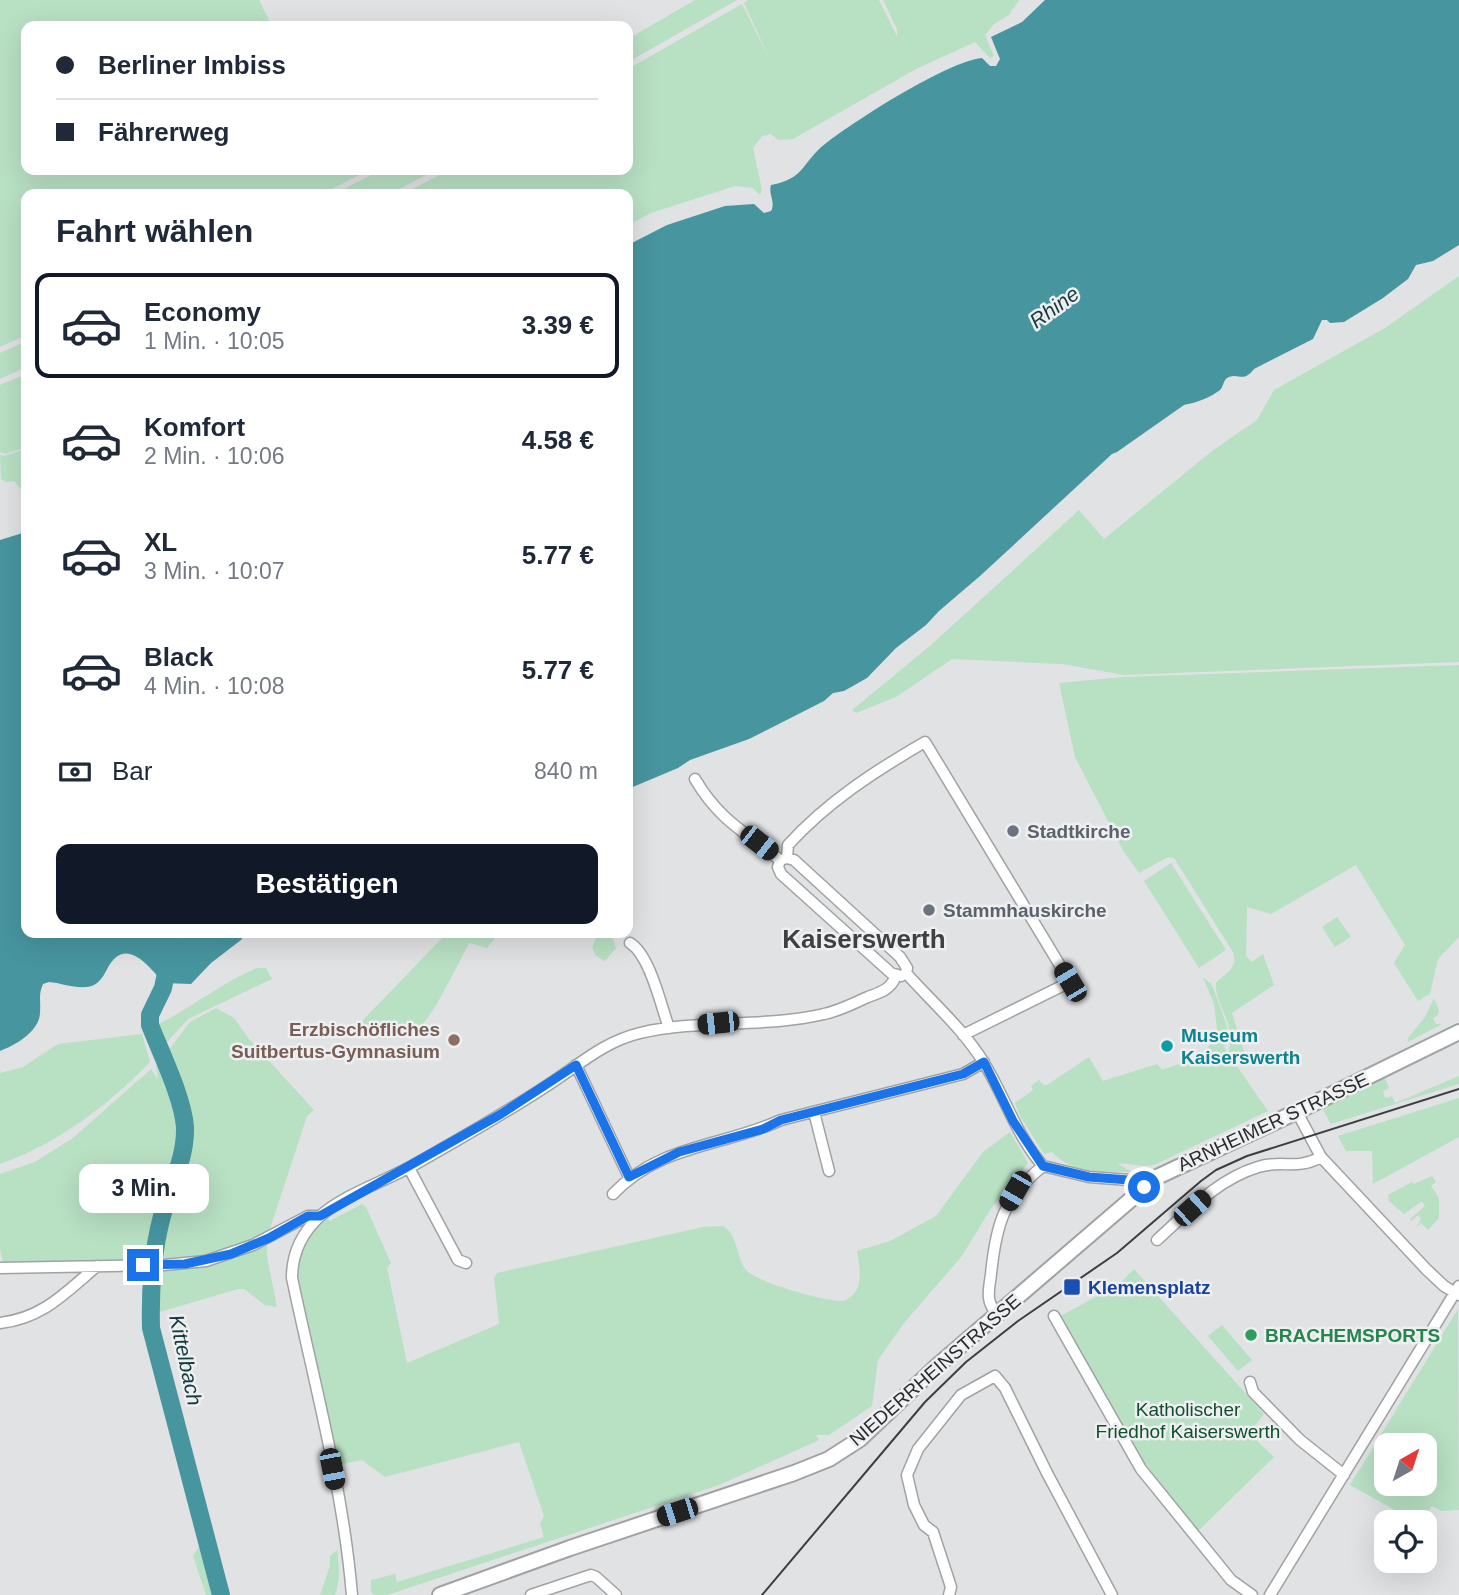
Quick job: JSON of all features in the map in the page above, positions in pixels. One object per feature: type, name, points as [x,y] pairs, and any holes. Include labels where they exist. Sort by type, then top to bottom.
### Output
[{"type":"main road","name":"ARNHEIMER STRASSE","points":[[1097,1228],[1157,1177],[1459,1032]]},
{"type":"main road","name":"NIEDERRHEINSTRASSE","points":[[440,1595],[533,1560],[794,1473],[828,1459],[860,1439],[993,1310],[1097,1228]]},
{"type":"street","points":[[963,1035],[1070,982],[925,742],[879,770],[817,816],[788,845],[784,859],[778,867],[781,874],[901,974],[963,1035],[984,1062],[1006,1107],[1043,1166],[1089,1177],[1129,1180],[1144,1187]]},
{"type":"street","points":[[352,1595],[341,1511],[292,1278],[295,1251],[303,1234],[320,1216],[501,1114],[612,1042],[638,1033],[669,1028],[823,1015],[888,989],[907,968],[900,957],[794,860],[784,859],[727,821],[713,807],[695,779]]},
{"type":"street","points":[[630,943],[639,952],[648,969],[669,1028]]},
{"type":"street","points":[[613,1195],[629,1177],[679,1152],[814,1112],[963,1074],[984,1062]]},
{"type":"street","points":[[576,1065],[629,1177]]},
{"type":"street","points":[[814,1112],[829,1171]]},
{"type":"street","points":[[1270,1595],[1457,1292],[1426,1269],[1321,1157],[1297,1112]]},
{"type":"street","points":[[1157,1240],[1210,1192],[1234,1175],[1274,1163],[1302,1165],[1321,1157]]},
{"type":"street","points":[[993,1310],[989,1294],[997,1227],[1015,1191],[1043,1166]]},
{"type":"street","points":[[409,1168],[458,1260],[466,1263]]},
{"type":"street","points":[[0,1268],[164,1265],[206,1261],[269,1238],[308,1216],[320,1216]]},
{"type":"street","points":[[0,1323],[34,1315],[48,1308],[97,1265]]},
{"type":"street","points":[[1054,1316],[1141,1469],[1231,1580],[1252,1595]]},
{"type":"street","points":[[949,1595],[951,1587],[933,1532],[924,1525],[914,1505],[907,1475],[918,1448],[961,1395],[995,1376],[1005,1388],[1112,1595]]},
{"type":"street","points":[[1250,1382],[1254,1392],[1300,1440],[1344,1475]]},
{"type":"street","points":[[531,1595],[591,1575],[616,1595]]},
{"type":"green space","points":[[0,0],[259,0],[270,21],[21,21],[21,175],[359,175],[332,189],[21,189],[21,337],[0,347]]},
{"type":"green space","points":[[695,0],[737,0],[633,59],[633,36]]},
{"type":"green space","points":[[748,0],[879,0],[897,36],[897,29],[883,0],[1019,0],[1009,15],[994,24],[985,35],[994,56],[990,58],[975,42],[916,69],[793,139],[778,140],[771,134],[762,136],[753,148],[762,190],[760,195],[753,188],[735,186],[651,213],[633,222],[633,189],[413,189],[439,175],[633,175],[633,66],[742,4],[770,60],[744,3]]},
{"type":"green space","points":[[371,175],[426,175],[399,189],[344,189]]},
{"type":"green space","points":[[1459,276],[1459,662],[1124,675],[1062,664],[952,659],[896,697],[856,713],[852,710],[931,645],[1079,510],[1104,539],[1212,451],[1257,420],[1274,390],[1385,328]]},
{"type":"green space","points":[[21,343],[21,369],[0,379],[0,353]]},
{"type":"green space","points":[[21,376],[21,449],[5,454],[0,452],[0,385]]},
{"type":"green space","points":[[21,451],[21,489],[14,481],[6,482],[1,479],[0,455]]},
{"type":"green space","points":[[1459,665],[1459,937],[1438,959],[1430,994],[1418,1001],[1394,963],[1405,945],[1356,865],[1271,914],[1247,907],[1246,956],[1252,962],[1263,954],[1274,985],[1232,1013],[1244,1051],[1241,1058],[1234,1062],[1268,1111],[1154,1165],[1118,1164],[1132,1172],[1079,1168],[1052,1152],[1044,1154],[1015,1103],[1033,1090],[1031,1086],[1039,1080],[1043,1085],[1047,1085],[1089,1057],[1103,1081],[1157,1064],[1162,1070],[1205,1055],[1208,1047],[1218,1037],[1214,1004],[1203,977],[1212,985],[1226,1023],[1228,1037],[1224,1047],[1229,1054],[1229,1028],[1218,999],[1216,983],[1234,963],[1233,952],[1174,858],[1168,857],[1139,873],[1124,852],[1075,757],[1059,683],[1123,677]]},
{"type":"green space","points":[[1171,863],[1226,950],[1199,968],[1144,881]]},
{"type":"green space","points":[[1337,917],[1351,937],[1335,947],[1322,927]]},
{"type":"green space","points":[[442,938],[495,938],[487,948],[469,943],[431,1014],[414,1031],[405,1036],[383,1039],[354,1034],[364,1019]]},
{"type":"green space","points":[[596,938],[611,938],[616,948],[605,961],[596,956],[592,948]]},
{"type":"green space","points":[[257,968],[266,968],[272,979],[188,1019],[161,1049],[153,1027]]},
{"type":"green space","points":[[1434,998],[1439,1010],[1433,1018],[1436,1024],[1442,1024],[1408,1042],[1408,1038],[1425,1017]]},
{"type":"green space","points":[[216,1008],[234,1018],[249,1039],[314,1110],[307,1116],[268,1235],[206,1258],[154,1263],[155,1250],[184,1162],[188,1127],[184,1105],[164,1056],[190,1022]]},
{"type":"green space","points":[[142,1034],[150,1062],[117,1094],[62,1134],[0,1164],[0,1073],[23,1067],[58,1044]]},
{"type":"green space","points":[[160,1062],[177,1107],[181,1130],[180,1155],[144,1261],[10,1265],[3,1262],[0,1249],[0,1174],[35,1162],[73,1138],[151,1069],[158,1080],[156,1066]]},
{"type":"green space","points":[[1381,1076],[1385,1078],[1389,1088],[1383,1091],[1385,1098],[1392,1096],[1395,1103],[1459,1076],[1459,1084],[1331,1124],[1322,1108]]},
{"type":"green space","points":[[1459,1098],[1459,1137],[1373,1184],[1372,1151],[1346,1151],[1338,1136]]},
{"type":"green space","points":[[1010,1132],[1028,1163],[990,1210],[962,1256],[904,1323],[878,1360],[872,1406],[829,1435],[816,1435],[819,1440],[719,1485],[387,1595],[375,1595],[371,1592],[371,1580],[395,1574],[397,1582],[544,1537],[540,1524],[544,1516],[519,1442],[385,1477],[362,1460],[337,1463],[297,1278],[306,1244],[326,1216],[330,1221],[362,1204],[366,1207],[391,1263],[387,1268],[407,1363],[499,1324],[494,1278],[497,1273],[703,1227],[723,1226],[728,1230],[745,1269],[762,1280],[823,1298],[844,1301],[855,1292],[860,1280],[857,1251],[890,1241],[936,1216],[983,1152]]},
{"type":"green space","points":[[1432,1176],[1436,1182],[1431,1186],[1439,1198],[1439,1218],[1428,1230],[1421,1223],[1416,1228],[1421,1219],[1418,1215],[1411,1221],[1410,1219],[1425,1206],[1422,1201],[1404,1214],[1389,1201],[1388,1195],[1412,1182],[1414,1184]]},
{"type":"green space","points":[[267,1241],[267,1257],[277,1307],[265,1305],[244,1289],[238,1289],[153,1314],[152,1294],[156,1270]]},
{"type":"green space","name":"Katholischer Friedhof Kaiserswerth","points":[[1134,1269],[1264,1414],[1249,1433],[1274,1457],[1196,1533],[1131,1444],[1059,1317],[1119,1284]]},
{"type":"green space","points":[[1458,1309],[1459,1510],[1441,1511],[1432,1506],[1429,1510],[1395,1510],[1350,1485],[1374,1446],[1374,1496],[1437,1496],[1437,1433],[1382,1433]]},
{"type":"green space","points":[[1222,1325],[1252,1360],[1238,1371],[1208,1336]]},
{"type":"green space","points":[[203,1541],[220,1564],[230,1595],[206,1595],[193,1556]]},
{"type":"green space","points":[[337,1550],[339,1578],[335,1595],[320,1595],[330,1566],[330,1556]]},
{"type":"water","name":"Rhine","points":[[1045,0],[1459,0],[1459,245],[1433,261],[1416,265],[1408,279],[1344,322],[1330,323],[1322,320],[1313,339],[1254,369],[1247,376],[1227,378],[1216,393],[1184,405],[1112,454],[926,625],[896,648],[867,678],[844,691],[833,693],[824,701],[749,739],[690,760],[678,768],[633,787],[633,242],[667,225],[725,206],[754,204],[764,213],[771,211],[771,185],[791,179],[825,144],[879,107],[947,70],[982,58],[990,66],[996,66],[1000,59],[991,37],[1022,22]]},
{"type":"water","points":[[21,534],[21,938],[242,938],[211,963],[191,984],[164,983],[142,960],[121,954],[114,959],[101,980],[89,987],[49,982],[43,984],[36,1025],[20,1041],[0,1051],[0,540]]},
{"type":"waterway","name":"Kittelbach","points":[[173,938],[163,988],[150,1015],[150,1025],[180,1103],[185,1139],[156,1244],[151,1285],[151,1328],[221,1595]]},
{"type":"tram line","points":[[762,1595],[925,1402],[966,1362],[1018,1321],[1117,1253],[1216,1170],[1247,1156],[1459,1089]]},
{"type":"place","name":"Stadtkirche","points":[[1013,831]]},
{"type":"place","name":"Stammhauskirche","points":[[929,910]]},
{"type":"place","name":"Erzbischöfliches Suitbertus-Gymnasium","points":[[454,1040]]},
{"type":"place","name":"Museum Kaiserswerth","points":[[1167,1046]]},
{"type":"place","name":"Klemensplatz","points":[[1072,1287]]},
{"type":"place","name":"BRACHEMSPORTS","points":[[1251,1335]]},
{"type":"district","name":"Kaiserswerth","points":[[864,939]]},
{"type":"route","points":[[143,1265],[206,1261],[269,1238],[308,1216],[320,1216],[501,1114],[576,1065],[629,1177],[679,1152],[763,1129],[781,1120],[963,1074],[984,1062],[1013,1121],[1043,1166],[1089,1177],[1129,1180],[1144,1187]]}]
